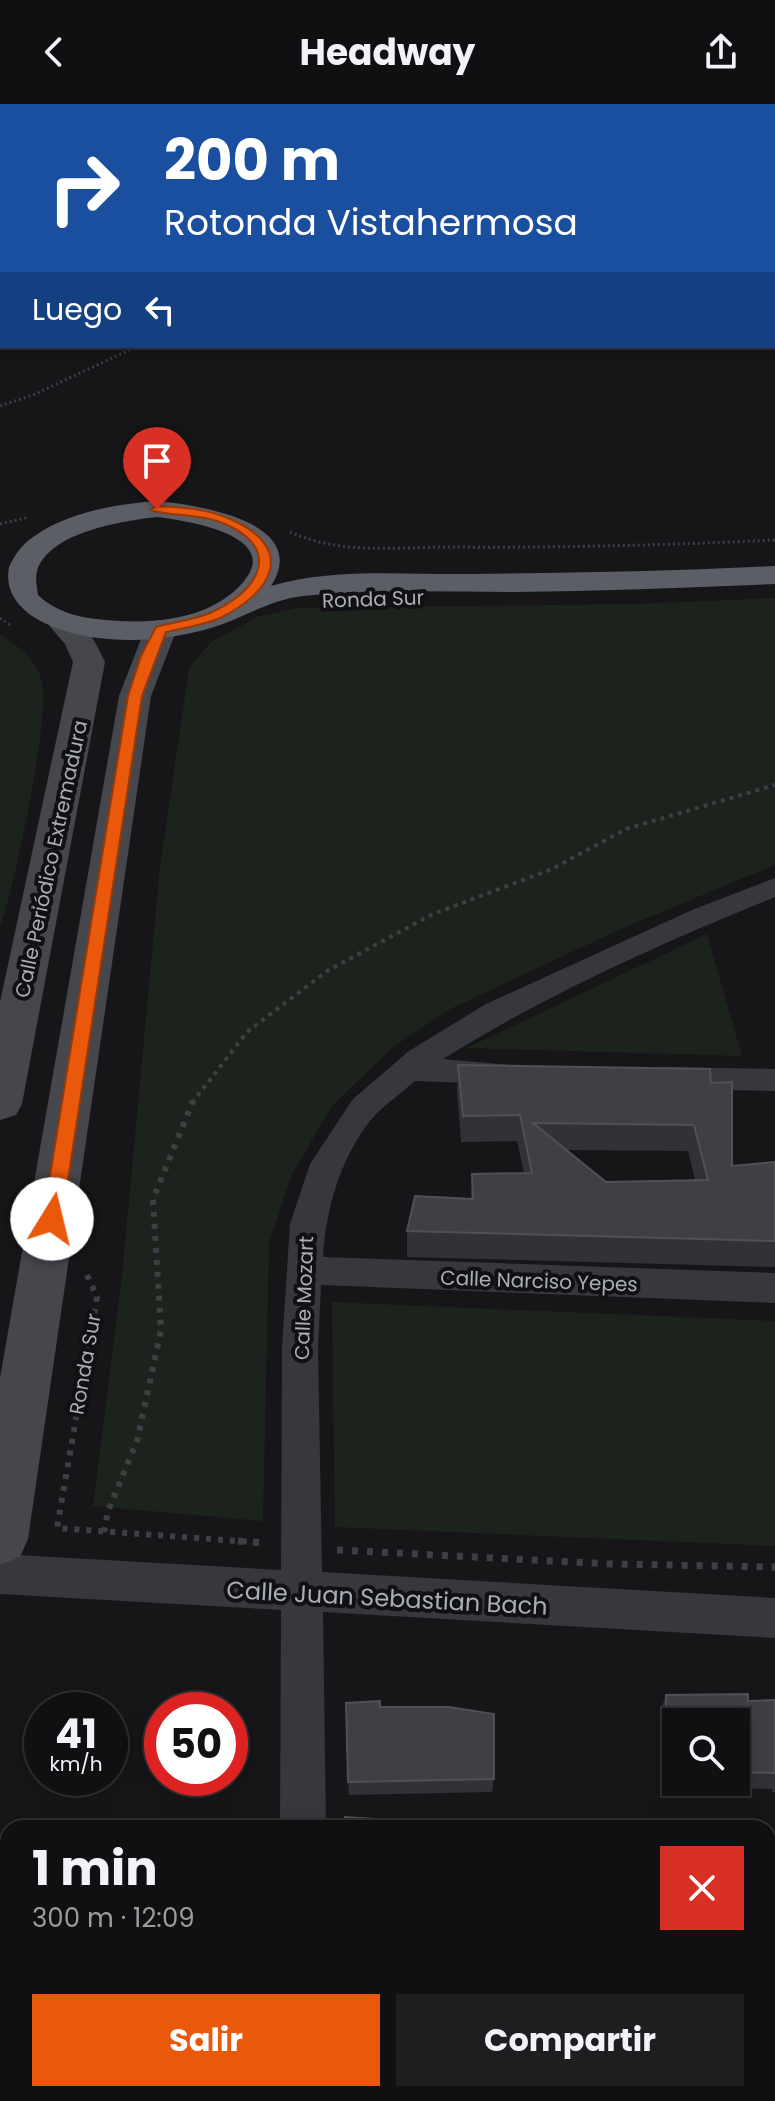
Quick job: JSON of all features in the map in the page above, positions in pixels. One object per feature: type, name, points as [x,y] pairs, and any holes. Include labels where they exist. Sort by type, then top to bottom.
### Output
[{"type":"highway","points":[[0,542],[42,524],[120,511],[157,509],[193,512],[224,520],[287,548]]},
{"type":"highway","points":[[42,524],[33,546],[19,563],[12,592],[61,622]]},
{"type":"highway","points":[[235,606],[253,592],[263,578],[267,563],[287,548]]},
{"type":"highway","name":"Ronda Sur","points":[[287,548],[371,565],[775,559]]},
{"type":"highway","name":"Ronda Sur","points":[[61,622],[114,631],[161,629],[214,616],[235,606],[296,588],[349,584],[607,582],[775,575]]},
{"type":"main road","name":"Calle Periódico Extremadura","points":[[0,1104],[89,662],[79,640],[61,622]]},
{"type":"main road","points":[[0,1539],[135,696],[161,629]]},
{"type":"street","name":"Calle Mozart","points":[[303,1820],[300,1348],[307,1224],[327,1164],[364,1107],[408,1069],[497,1011],[702,916],[775,887]]},
{"type":"street","points":[[408,1069],[528,1074]]},
{"type":"street","points":[[634,1078],[775,1080]]},
{"type":"street","name":"Calle Narciso Yepes","points":[[304,1270],[775,1288]]},
{"type":"street","name":"Calle Juan Sebastian Bach","points":[[0,1574],[775,1618]]},
{"type":"path","points":[[0,406],[33,395],[134,348]]},
{"type":"path","points":[[0,524],[42,524]]},
{"type":"path","points":[[287,548],[316,543],[393,547],[662,546],[775,540]]},
{"type":"path","points":[[279,1544],[104,1532],[108,1511],[137,1441],[161,1330],[153,1199],[189,1107],[247,1032],[327,971],[433,914],[552,869],[626,829],[775,785]]},
{"type":"path","name":"Ronda Sur","points":[[84,1270],[97,1297],[57,1528],[104,1532]]},
{"type":"path","points":[[321,1549],[612,1564],[775,1567]]},
{"type":"shaded area","points":[[775,598],[775,865],[623,928],[450,1009],[393,1047],[332,1106],[291,1176],[269,1244],[263,1521],[93,1506],[122,1276],[160,867],[189,668],[211,642],[257,617],[296,608],[636,604]]},
{"type":"shaded area","points":[[0,634],[34,664],[41,678],[43,697],[30,802],[0,928]]},
{"type":"shaded area","points":[[707,934],[742,1056],[467,1048]]},
{"type":"shaded area","points":[[332,1302],[775,1321],[775,1546],[335,1527]]},
{"type":"building","points":[[458,1065],[710,1069],[711,1083],[732,1082],[732,1166],[775,1162],[775,1241],[407,1231],[415,1196],[473,1199],[472,1174],[532,1173],[520,1115],[463,1116]],"holes":[[[533,1123],[694,1125],[708,1180],[606,1182]]]},
{"type":"building","points":[[748,1694],[748,1701],[775,1700],[775,1773],[750,1772],[750,1708],[666,1708],[666,1695]]},
{"type":"building","points":[[380,1701],[380,1707],[449,1707],[494,1714],[494,1779],[348,1782],[346,1703]]},
{"type":"building","points":[[345,1817],[390,1820],[345,1820]]},
{"type":"route","points":[[52,1219],[135,696],[148,656],[161,629],[214,616],[235,606],[253,592],[263,578],[267,563],[263,548],[248,532],[224,520],[193,512],[157,509]]}]
